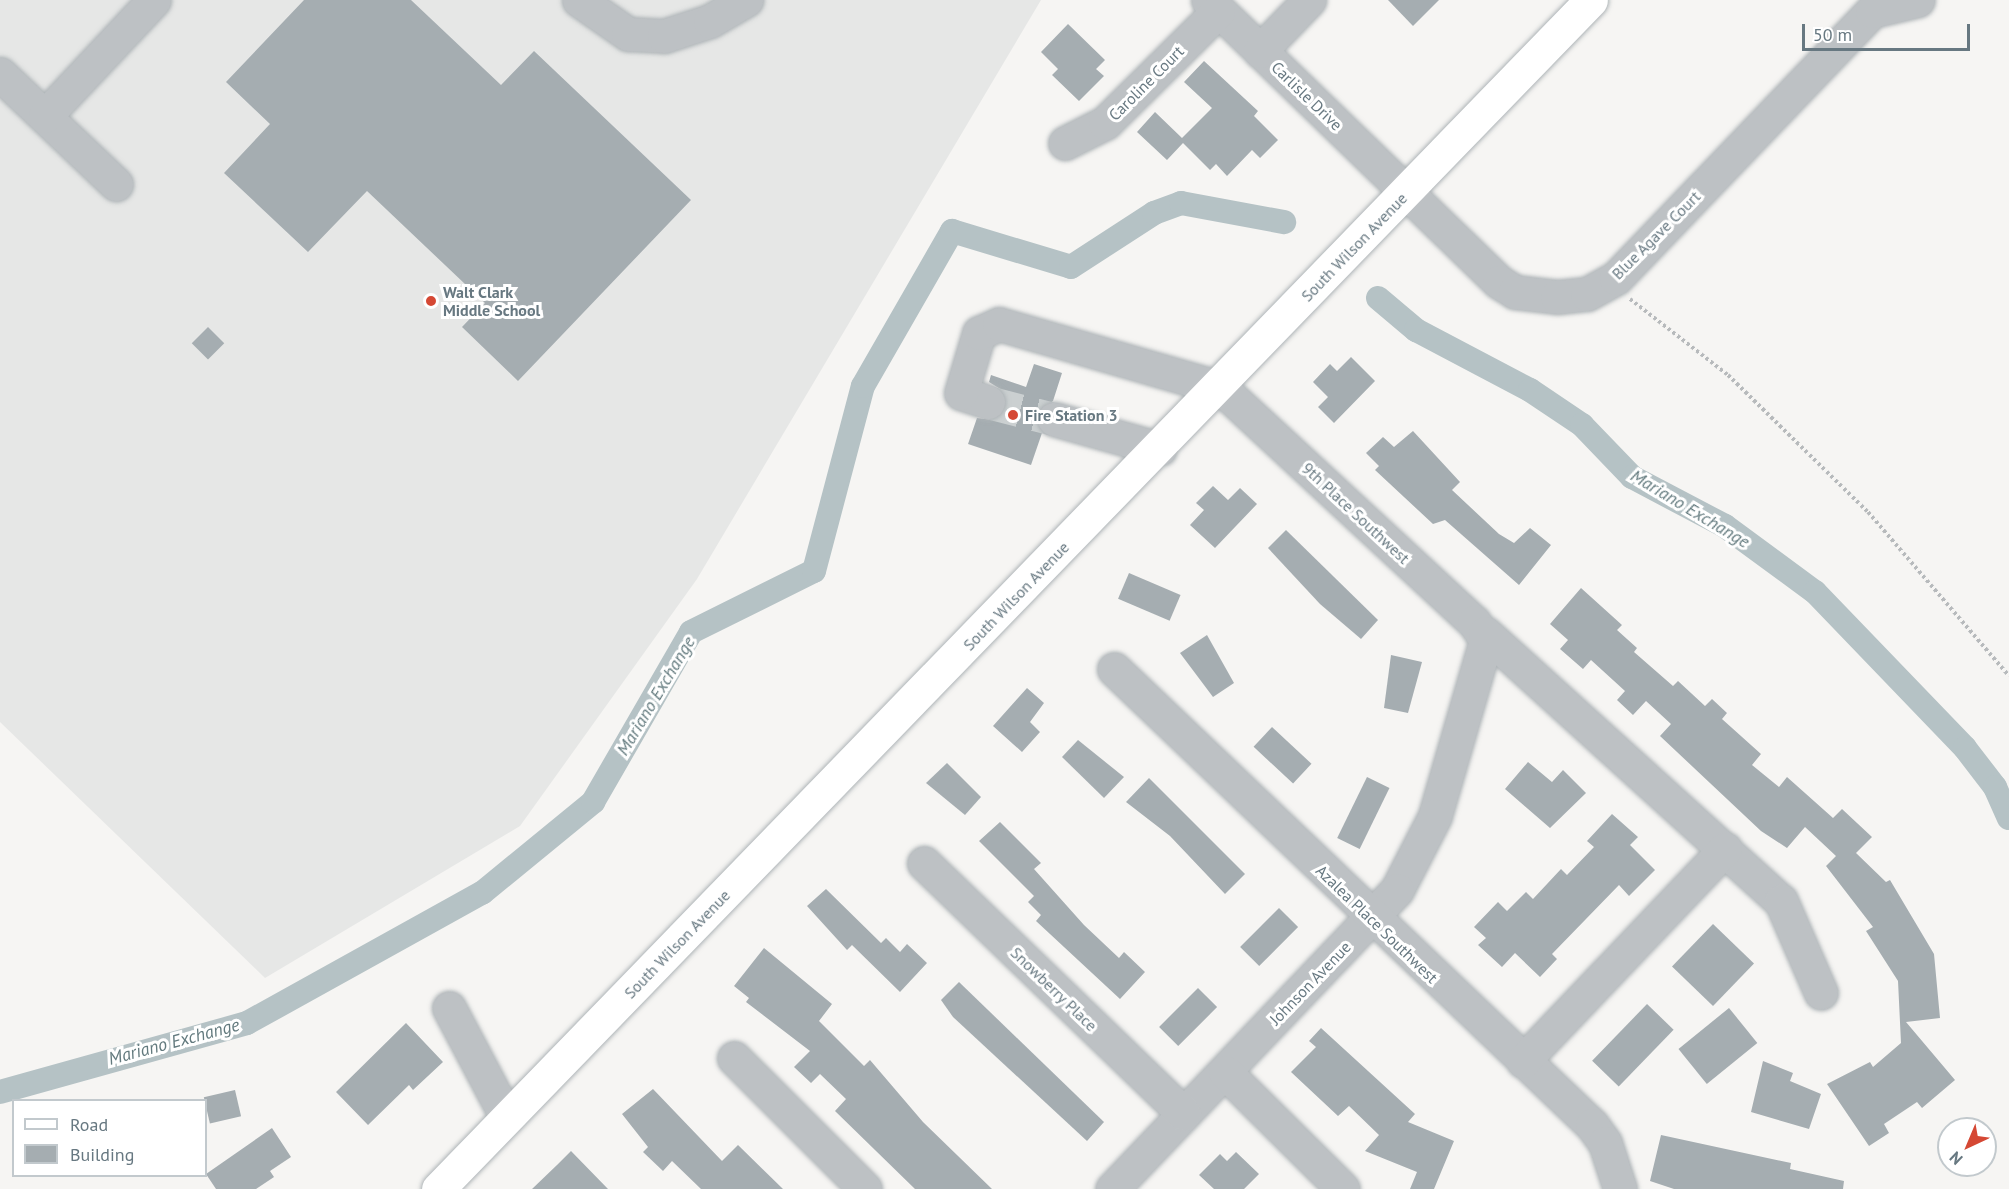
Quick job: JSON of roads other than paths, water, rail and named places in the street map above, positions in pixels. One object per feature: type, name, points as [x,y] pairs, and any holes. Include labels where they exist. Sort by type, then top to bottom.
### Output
[{"type":"main road","name":"South Wilson Avenue","points":[[438,1189],[1221,388],[1591,0]]},
{"type":"street","points":[[45,116],[154,0]]},
{"type":"street","points":[[579,0],[628,34],[663,36],[710,21],[746,0]]},
{"type":"street","points":[[1260,51],[1309,0]]},
{"type":"street","name":"Blue Agave Court","points":[[1406,192],[1515,292],[1557,297],[1587,294],[1608,283],[1878,5],[1918,0]]},
{"type":"street","name":"Carlisle Drive","points":[[1213,5],[1406,192]]},
{"type":"street","name":"Caroline Court","points":[[1065,143],[1105,123],[1213,5]]},
{"type":"street","points":[[0,74],[116,184]]},
{"type":"street","points":[[988,402],[961,393],[979,333],[999,324],[1221,388]]},
{"type":"street","name":"9th Place Southwest","points":[[1221,388],[1486,637],[1781,901],[1821,993]]},
{"type":"street","points":[[1054,419],[1160,449]]},
{"type":"street","name":"Johnson Avenue","points":[[1112,1189],[1371,920],[1397,890],[1435,816],[1486,637]]},
{"type":"street","name":"Azalea Place Southwest","points":[[1114,669],[1371,920],[1599,1134],[1620,1189]]},
{"type":"street","points":[[1523,1061],[1725,849]]},
{"type":"street","name":"Snowberry Place","points":[[924,863],[1184,1114]]},
{"type":"street","points":[[449,1008],[507,1118]]},
{"type":"street","points":[[734,1058],[866,1189]]},
{"type":"street","points":[[1225,1072],[1343,1189]]},
{"type":"waterway","name":"Mariano Exchange","points":[[0,1092],[247,1023],[482,893],[593,802],[691,632],[814,571],[863,386],[952,231],[1071,267],[1154,213],[1181,203],[1284,222]]},
{"type":"waterway","name":"Mariano Exchange","points":[[1378,298],[1416,330],[1530,390],[1582,425],[1632,477],[1725,526],[1815,592],[1965,748],[1995,787],[2009,818]]},
{"type":"tunnel","points":[[988,402],[1054,419]]},
{"type":"place","name":"Walt Clark Middle School","points":[[431,301]]},
{"type":"place","name":"Fire Station 3","points":[[1013,415]]}]
